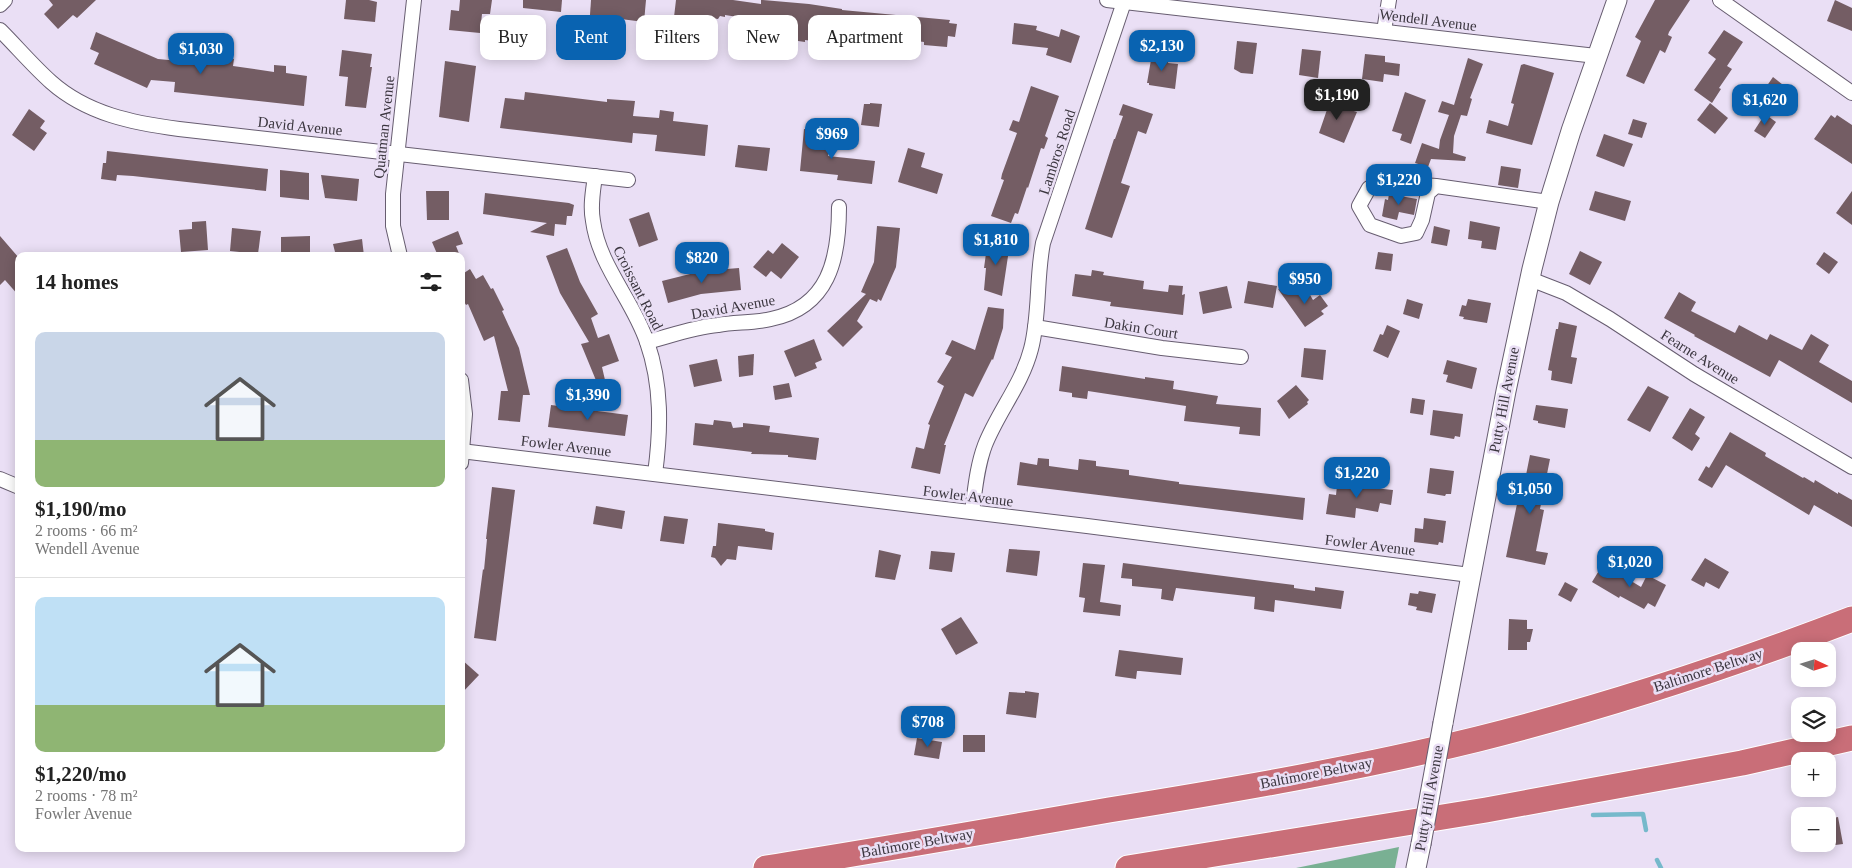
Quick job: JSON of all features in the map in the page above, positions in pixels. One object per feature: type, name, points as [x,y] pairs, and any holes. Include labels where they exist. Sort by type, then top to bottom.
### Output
[{"type":"highway","points":[[1591,707],[1722,662],[1852,609]]},
{"type":"highway","name":"Baltimore Beltway","points":[[766,868],[1343,769],[1479,738],[1591,707],[1723,667],[1852,619]]},
{"type":"highway","points":[[1128,868],[1495,808],[1742,763],[1852,738]]},
{"type":"main road","name":"Putty Hill Avenue","points":[[1416,868],[1470,575],[1530,279],[1549,202],[1596,56],[1617,0]]},
{"type":"street","points":[[0,5],[5,0]]},
{"type":"street","name":"Quatman Avenue","points":[[399,252],[392,212],[414,0]]},
{"type":"street","name":"Wendell Avenue","points":[[1107,0],[1596,56]]},
{"type":"street","points":[[1384,32],[1388,0]]},
{"type":"street","points":[[1720,0],[1852,93]]},
{"type":"street","name":"Lambros Road","points":[[972,512],[984,447],[1024,370],[1035,328],[1038,266],[1043,243],[1124,2]]},
{"type":"street","name":"David Avenue","points":[[0,30],[52,82],[78,102],[109,115],[151,125],[628,180]]},
{"type":"street","name":"Croissant Road","points":[[595,176],[592,220],[596,237],[602,253],[642,328],[648,342],[657,376],[659,394],[658,447],[655,474]]},
{"type":"street","points":[[1436,186],[1428,193],[1422,220],[1416,233],[1401,236],[1370,225],[1359,206],[1369,188],[1385,182],[1436,186],[1549,202]]},
{"type":"street","name":"David Avenue","points":[[648,342],[716,325],[770,320],[793,311],[804,304],[823,285],[835,260],[839,230],[839,207]]},
{"type":"street","name":"Fearne Avenue","points":[[1530,279],[1566,293],[1610,318],[1694,374],[1852,467]]},
{"type":"street","name":"Dakin Court","points":[[1035,328],[1162,348],[1242,357]]},
{"type":"street","name":"Fowler Avenue","points":[[465,455],[655,474],[1470,575]]},
{"type":"street","points":[[0,479],[15,485]]},
{"type":"green space","points":[[1399,847],[1395,868],[1296,868]]},
{"type":"building","points":[[49,0],[96,0],[77,18],[73,15],[58,29],[44,14],[53,5]]},
{"type":"building","points":[[346,0],[377,2],[375,22],[344,19]]},
{"type":"building","points":[[460,0],[492,0],[490,14],[480,15],[480,33],[449,30],[451,10],[459,11]]},
{"type":"building","points":[[523,0],[562,0],[561,12],[523,8]]},
{"type":"building","points":[[591,0],[646,0],[645,15],[636,15],[636,21],[626,20],[626,15],[590,15]]},
{"type":"building","points":[[676,0],[733,0],[761,4],[761,0],[763,0],[896,15],[808,15],[808,40],[805,40],[805,42],[798,41],[798,15],[725,15],[725,17],[720,16],[718,19],[718,15],[674,15]]},
{"type":"building","points":[[1655,0],[1690,0],[1669,32],[1668,35],[1672,37],[1665,53],[1660,50],[1644,84],[1626,76],[1641,41],[1635,37]]},
{"type":"building","points":[[1835,0],[1852,8],[1852,31],[1827,21]]},
{"type":"building","points":[[921,17],[950,20],[949,23],[957,24],[955,37],[948,36],[947,47],[924,45],[924,42],[921,42]]},
{"type":"building","points":[[1014,23],[1037,26],[1036,30],[1059,37],[1061,29],[1080,36],[1071,63],[1046,55],[1048,48],[1012,44]]},
{"type":"building","points":[[1724,30],[1743,42],[1727,66],[1732,69],[1719,88],[1721,89],[1712,103],[1694,90],[1716,59],[1708,53]]},
{"type":"building","points":[[96,32],[158,59],[179,61],[179,54],[234,59],[233,66],[274,72],[274,65],[286,66],[286,73],[307,76],[304,106],[174,92],[175,82],[151,80],[147,88],[94,64],[99,53],[90,49]]},
{"type":"building","points":[[1237,41],[1257,43],[1253,74],[1241,73],[1234,69]]},
{"type":"building","points":[[1302,49],[1321,51],[1318,78],[1299,75]]},
{"type":"building","points":[[342,50],[372,54],[366,108],[345,106],[348,77],[339,76]]},
{"type":"building","points":[[1152,54],[1169,56],[1168,63],[1178,64],[1175,89],[1149,85],[1147,83]]},
{"type":"building","points":[[1365,54],[1385,56],[1385,62],[1400,64],[1399,76],[1384,74],[1383,82],[1362,79]]},
{"type":"building","points":[[1468,58],[1483,64],[1470,98],[1472,99],[1467,116],[1461,115],[1454,136],[1453,153],[1466,157],[1465,161],[1431,159],[1428,167],[1415,163],[1422,143],[1439,149],[1440,140],[1449,115],[1438,112],[1442,101],[1454,105]]},
{"type":"building","points":[[445,61],[476,66],[469,122],[439,117]]},
{"type":"building","points":[[1524,64],[1554,73],[1532,145],[1486,133],[1489,120],[1508,126],[1514,104],[1511,103],[1521,65]]},
{"type":"building","points":[[1773,77],[1787,88],[1778,100],[1764,90]]},
{"type":"building","points":[[1031,86],[1059,96],[1045,136],[1048,138],[1044,149],[1041,148],[1018,214],[1015,213],[1011,223],[991,216],[1004,180],[1001,179],[1002,174],[1017,133],[1009,130],[1013,120],[1019,122]]},
{"type":"building","points":[[525,92],[607,102],[607,99],[635,101],[633,116],[659,118],[660,110],[674,112],[673,121],[708,125],[705,156],[655,151],[657,135],[633,133],[632,143],[500,128],[505,98],[524,100]]},
{"type":"building","points":[[1405,92],[1426,100],[1411,144],[1400,140],[1402,134],[1392,131]]},
{"type":"building","points":[[1331,98],[1345,103],[1344,108],[1357,112],[1344,143],[1319,133]]},
{"type":"building","points":[[1710,103],[1728,118],[1715,134],[1697,120]]},
{"type":"building","points":[[864,104],[882,104],[879,127],[861,125]]},
{"type":"building","points":[[1123,104],[1153,114],[1146,134],[1138,131],[1121,183],[1130,186],[1112,238],[1085,229],[1123,116],[1119,115]]},
{"type":"building","points":[[29,109],[45,121],[40,128],[47,133],[34,151],[12,135]]},
{"type":"building","points":[[1765,114],[1776,122],[1765,138],[1754,131]]},
{"type":"building","points":[[1831,115],[1835,118],[1837,115],[1852,125],[1852,164],[1814,139]]},
{"type":"building","points":[[1633,119],[1647,123],[1642,138],[1628,134]]},
{"type":"building","points":[[804,129],[830,132],[828,156],[875,161],[872,184],[837,180],[838,175],[800,171]]},
{"type":"building","points":[[1604,134],[1633,144],[1624,167],[1596,156]]},
{"type":"building","points":[[738,145],[770,148],[767,171],[735,167]]},
{"type":"building","points":[[908,148],[925,153],[921,167],[943,174],[937,194],[898,182]]},
{"type":"building","points":[[107,151],[268,169],[266,191],[133,176],[117,175],[116,181],[101,179],[103,163],[106,163]]},
{"type":"building","points":[[1501,166],[1521,169],[1518,188],[1498,185]]},
{"type":"building","points":[[280,170],[309,173],[309,200],[280,197]]},
{"type":"building","points":[[321,175],[359,179],[357,201],[325,198]]},
{"type":"building","points":[[426,191],[449,191],[449,220],[427,220]]},
{"type":"building","points":[[1595,191],[1631,201],[1625,221],[1589,210]]},
{"type":"building","points":[[1852,191],[1852,225],[1836,213]]},
{"type":"building","points":[[485,193],[569,203],[574,205],[572,216],[567,216],[566,225],[555,224],[554,236],[530,232],[547,223],[483,214]]},
{"type":"building","points":[[1389,194],[1417,199],[1414,215],[1399,212],[1397,220],[1382,216],[1385,199],[1388,200]]},
{"type":"building","points":[[649,212],[658,240],[639,247],[629,219]]},
{"type":"building","points":[[206,221],[208,250],[181,252],[179,230],[192,229],[192,222]]},
{"type":"building","points":[[1470,221],[1500,227],[1496,250],[1481,248],[1482,241],[1468,239]]},
{"type":"building","points":[[877,226],[900,228],[896,267],[881,301],[878,299],[877,302],[870,299],[857,321],[863,327],[843,347],[827,331],[866,294],[861,292],[874,262]]},
{"type":"building","points":[[1434,226],[1450,230],[1447,246],[1431,243]]},
{"type":"building","points":[[232,228],[261,231],[258,252],[230,251]]},
{"type":"building","points":[[458,231],[463,244],[456,246],[458,252],[436,252],[432,242]]},
{"type":"building","points":[[0,236],[15,253],[15,291],[5,280],[0,285]]},
{"type":"building","points":[[310,236],[310,252],[281,252],[281,237]]},
{"type":"building","points":[[362,239],[364,252],[335,252],[333,244]]},
{"type":"building","points":[[988,239],[1010,243],[1002,296],[984,290],[986,268],[984,268]]},
{"type":"building","points":[[782,243],[799,257],[781,279],[771,271],[766,277],[753,267],[768,250],[773,254]]},
{"type":"building","points":[[567,248],[580,282],[598,314],[591,318],[598,338],[609,334],[619,361],[602,367],[608,393],[602,395],[581,344],[589,342],[560,293],[546,256]]},
{"type":"building","points":[[1580,251],[1602,262],[1590,285],[1569,274]]},
{"type":"building","points":[[1378,252],[1393,254],[1391,271],[1375,269]]},
{"type":"building","points":[[1824,252],[1838,262],[1829,274],[1816,264]]},
{"type":"building","points":[[739,268],[741,290],[701,294],[668,303],[662,281],[702,271]]},
{"type":"building","points":[[470,269],[476,279],[483,275],[491,289],[493,288],[519,348],[530,395],[523,395],[520,422],[498,420],[501,391],[508,391],[494,336],[484,341],[468,304],[465,303],[465,272]]},
{"type":"building","points":[[1092,270],[1104,272],[1103,275],[1144,281],[1143,289],[1168,292],[1169,285],[1183,286],[1182,295],[1185,294],[1183,315],[1110,306],[1111,302],[1072,296],[1075,274],[1091,276]]},
{"type":"building","points":[[1248,281],[1277,286],[1273,308],[1244,303]]},
{"type":"building","points":[[1227,286],[1232,308],[1203,314],[1199,292]]},
{"type":"building","points":[[1300,286],[1304,292],[1307,290],[1313,300],[1320,295],[1328,306],[1321,311],[1324,314],[1305,327],[1278,289],[1292,292]]},
{"type":"building","points":[[1679,292],[1696,302],[1691,311],[1735,333],[1739,325],[1767,340],[1770,334],[1802,350],[1811,334],[1829,345],[1819,362],[1852,381],[1852,403],[1779,360],[1770,377],[1664,318]]},
{"type":"building","points":[[1407,299],[1423,304],[1419,319],[1403,314]]},
{"type":"building","points":[[1468,299],[1491,303],[1487,323],[1463,319],[1464,317],[1459,316],[1462,305],[1466,306]]},
{"type":"building","points":[[988,307],[1004,309],[1003,328],[993,360],[973,397],[965,393],[944,445],[946,445],[940,474],[911,468],[916,447],[924,449],[930,425],[928,424],[944,386],[937,382],[952,357],[945,354],[952,340],[975,350]]},
{"type":"building","points":[[1559,322],[1577,326],[1571,357],[1577,358],[1572,384],[1551,380],[1552,371],[1548,370]]},
{"type":"building","points":[[1387,325],[1400,331],[1388,358],[1373,351],[1380,334],[1383,335]]},
{"type":"building","points":[[814,339],[822,360],[815,363],[817,368],[795,377],[784,351]]},
{"type":"building","points":[[1304,348],[1326,350],[1323,380],[1301,377]]},
{"type":"building","points":[[754,354],[753,375],[739,377],[738,356]]},
{"type":"building","points":[[717,359],[722,381],[694,387],[689,365]]},
{"type":"building","points":[[1447,360],[1477,368],[1472,389],[1446,382],[1448,375],[1443,374]]},
{"type":"building","points":[[1062,366],[1145,379],[1145,377],[1174,381],[1173,389],[1218,396],[1216,404],[1261,408],[1260,436],[1239,434],[1240,427],[1184,421],[1186,406],[1088,391],[1087,399],[1072,397],[1072,393],[1059,391]]},
{"type":"building","points":[[789,383],[792,397],[775,400],[773,386]]},
{"type":"building","points":[[1296,385],[1309,400],[1308,404],[1289,419],[1277,401]]},
{"type":"building","points":[[1648,386],[1669,397],[1650,432],[1627,420]]},
{"type":"building","points":[[1412,398],[1425,400],[1423,415],[1410,413]]},
{"type":"building","points":[[551,405],[628,415],[625,436],[548,427]]},
{"type":"building","points":[[1536,405],[1568,409],[1565,428],[1538,423],[1538,421],[1533,420]]},
{"type":"building","points":[[1690,408],[1705,417],[1695,434],[1700,438],[1692,451],[1672,438]]},
{"type":"building","points":[[1433,410],[1463,414],[1460,437],[1455,436],[1454,439],[1430,435]]},
{"type":"building","points":[[714,420],[731,422],[733,428],[743,427],[743,423],[770,426],[769,432],[819,438],[816,460],[788,457],[788,455],[751,454],[752,452],[693,445],[695,423],[713,425]]},
{"type":"building","points":[[1730,432],[1766,453],[1765,456],[1803,478],[1814,483],[1815,480],[1852,500],[1852,527],[1814,505],[1809,515],[1726,465],[1712,488],[1698,480],[1706,466],[1709,468]]},
{"type":"building","points":[[1530,455],[1550,459],[1540,509],[1544,510],[1536,551],[1548,553],[1545,565],[1506,557],[1517,504],[1520,505]]},
{"type":"building","points":[[1038,458],[1049,459],[1049,466],[1078,470],[1079,459],[1096,461],[1096,466],[1129,470],[1129,475],[1179,482],[1179,484],[1305,498],[1303,520],[1017,485],[1020,462],[1037,465]]},
{"type":"building","points":[[1430,468],[1454,471],[1451,494],[1446,494],[1445,496],[1427,493]]},
{"type":"building","points":[[1344,480],[1374,484],[1374,488],[1393,490],[1391,505],[1380,503],[1378,512],[1356,508],[1355,518],[1326,514],[1329,494],[1336,495],[1337,486],[1343,487]]},
{"type":"building","points":[[492,487],[515,490],[496,641],[474,638],[484,570]]},
{"type":"building","points":[[596,506],[625,511],[622,529],[593,524]]},
{"type":"building","points":[[664,516],[688,519],[684,544],[660,541]]},
{"type":"building","points":[[1424,518],[1446,521],[1443,543],[1439,542],[1438,545],[1414,542],[1415,528],[1423,529]]},
{"type":"building","points":[[718,523],[765,529],[765,531],[774,533],[772,550],[738,546],[736,560],[727,559],[721,566],[715,558],[711,557],[713,546],[716,546]]},
{"type":"building","points":[[1009,549],[1040,551],[1037,576],[1006,572]]},
{"type":"building","points":[[879,550],[901,555],[895,580],[875,577]]},
{"type":"building","points":[[931,551],[955,553],[952,572],[929,569]]},
{"type":"building","points":[[1705,558],[1729,572],[1719,589],[1706,582],[1704,587],[1691,580]]},
{"type":"building","points":[[1083,563],[1105,565],[1100,602],[1121,605],[1120,616],[1083,612],[1085,598],[1079,597]]},
{"type":"building","points":[[1123,563],[1294,585],[1294,588],[1315,591],[1315,587],[1344,591],[1341,609],[1275,600],[1274,612],[1254,609],[1255,597],[1176,588],[1173,601],[1161,599],[1162,589],[1132,586],[1132,579],[1121,578]]},
{"type":"building","points":[[1603,564],[1641,587],[1647,575],[1666,585],[1655,607],[1648,603],[1644,609],[1620,596],[1619,598],[1592,582]]},
{"type":"building","points":[[1565,582],[1578,589],[1571,602],[1558,595]]},
{"type":"building","points":[[1419,591],[1436,594],[1432,613],[1416,610],[1417,607],[1408,605],[1410,593],[1418,594]]},
{"type":"building","points":[[961,617],[978,643],[956,655],[941,629]]},
{"type":"building","points":[[1509,619],[1527,620],[1527,629],[1533,629],[1530,642],[1527,642],[1527,650],[1508,650]]},
{"type":"building","points":[[1119,650],[1183,658],[1181,675],[1137,671],[1136,679],[1115,676]]},
{"type":"building","points":[[465,663],[479,675],[465,690]]},
{"type":"building","points":[[1025,691],[1039,693],[1036,718],[1006,714],[1009,692],[1025,693]]},
{"type":"building","points":[[963,735],[985,735],[985,752],[963,752]]},
{"type":"building","points":[[917,738],[942,742],[939,759],[914,755]]},
{"type":"building","points":[[1836,817],[1838,817],[1843,844],[1836,845]]},
{"type":"waterway","points":[[1593,815],[1643,814],[1646,830]]},
{"type":"waterway","points":[[1657,860],[1661,868]]}]
